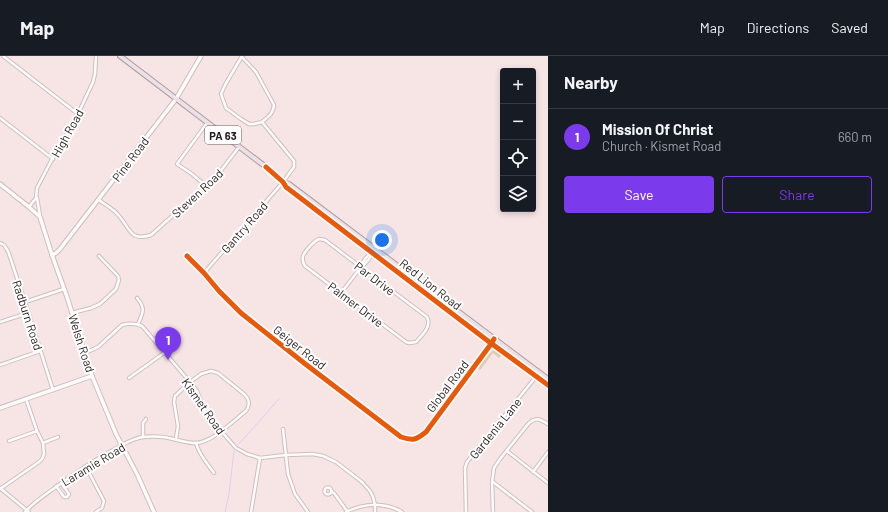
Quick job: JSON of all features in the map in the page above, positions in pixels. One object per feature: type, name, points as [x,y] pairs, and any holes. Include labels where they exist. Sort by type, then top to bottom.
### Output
[{"type":"main road","name":"Red Lion Road","points":[[120,56],[257,161],[283,182],[286,187],[494,339],[548,385]]},
{"type":"main road","name":"Pine Road","points":[[52,255],[60,249],[99,200],[176,99],[201,56]]},
{"type":"main road","points":[[0,184],[40,217]]},
{"type":"main road","name":"Welsh Road","points":[[40,217],[92,376],[111,424],[137,474],[152,512]]},
{"type":"main road","name":"Red Lion Road","points":[[373,250],[491,344],[538,375],[548,379]]},
{"type":"main road","points":[[0,408],[92,376]]},
{"type":"street","points":[[3,56],[78,114]]},
{"type":"street","name":"High Road","points":[[29,207],[34,202],[37,195],[37,188],[78,114],[93,82],[96,56]]},
{"type":"street","points":[[242,56],[256,72],[274,105],[273,111],[269,116],[262,122],[254,124],[248,124],[241,120],[226,108],[223,101],[222,94],[225,85],[242,56]]},
{"type":"street","points":[[0,118],[53,159]]},
{"type":"street","points":[[206,186],[177,164],[207,122]]},
{"type":"street","name":"Gantry Road","points":[[204,273],[283,182],[294,167],[294,161],[262,122]]},
{"type":"street","name":"Steven Road","points":[[99,200],[118,214],[133,234],[139,237],[151,235],[206,186],[218,174],[239,147]]},
{"type":"street","points":[[37,195],[40,217]]},
{"type":"street","name":"Palmer Drive","points":[[319,239],[315,241],[304,255],[303,261],[305,266],[406,342],[412,343]]},
{"type":"street","name":"Par Drive","points":[[319,239],[325,240],[426,317],[429,321],[428,327],[419,339],[412,343]]},
{"type":"street","name":"Radburn Road","points":[[0,243],[4,245],[8,251],[53,390]]},
{"type":"street","points":[[341,294],[364,265],[373,250]]},
{"type":"street","points":[[72,314],[100,304],[116,289],[119,280],[118,276],[99,256]]},
{"type":"street","name":"Geiger Road","points":[[187,256],[241,313],[402,437],[411,440]]},
{"type":"street","points":[[25,302],[64,289]]},
{"type":"street","points":[[85,353],[98,347],[122,325],[132,323],[138,324],[143,313],[143,307],[137,298]]},
{"type":"street","points":[[0,322],[28,313]]},
{"type":"street","name":"Kismet Road","points":[[138,324],[142,326],[190,382],[197,391],[206,410],[221,431],[236,448],[247,454],[260,458],[313,454],[323,456],[336,462],[362,482],[370,491],[375,504]]},
{"type":"street","points":[[154,340],[165,331]]},
{"type":"street","name":"Global Road","points":[[411,440],[420,437],[426,432],[494,339]]},
{"type":"street","points":[[0,366],[40,351]]},
{"type":"street","points":[[129,378],[164,353]]},
{"type":"street","points":[[176,439],[178,426],[174,402],[175,396],[201,374],[211,371],[218,373],[244,394],[248,398],[249,403],[246,411],[221,431],[210,438],[196,443],[201,457],[214,473]]},
{"type":"street","name":"Gardenia Lane","points":[[466,512],[465,468],[467,462],[538,375]]},
{"type":"street","points":[[26,399],[37,431],[43,443],[43,456],[39,462],[0,488],[26,511]]},
{"type":"street","points":[[493,512],[492,482],[494,468],[528,423],[537,419],[548,424]]},
{"type":"street","points":[[143,437],[143,423],[146,420]]},
{"type":"street","points":[[283,429],[290,481],[295,494],[308,512]]},
{"type":"street","points":[[9,441],[37,431]]},
{"type":"street","points":[[43,443],[58,437]]},
{"type":"street","name":"Laramie Road","points":[[26,511],[36,501],[56,486],[95,460],[133,440],[143,437],[176,439],[196,443]]},
{"type":"street","points":[[507,451],[548,483]]},
{"type":"street","points":[[533,472],[548,452]]},
{"type":"street","points":[[251,512],[260,458]]},
{"type":"street","points":[[86,466],[103,500],[101,509],[96,512]]},
{"type":"street","points":[[492,482],[532,512]]},
{"type":"street","points":[[56,486],[64,497],[67,497],[68,494],[61,483]]},
{"type":"street","points":[[332,492],[346,512],[360,506],[375,504],[402,512]]},
{"type":"street","points":[[375,504],[375,512]]},
{"type":"shaded area","points":[[495,350],[502,354],[499,358],[493,353],[480,370],[478,368],[490,353]]},
{"type":"waterway","points":[[239,444],[279,399]]},
{"type":"waterway","points":[[225,512],[229,494],[234,451]]},
{"type":"cycle path","points":[[266,167],[283,182],[286,187],[548,385]]},
{"type":"cycle path","points":[[187,256],[241,313],[401,437],[414,439],[420,437],[426,432],[494,339]]},
{"type":"place","name":"Mission Of Christ","points":[[168,360]]}]
